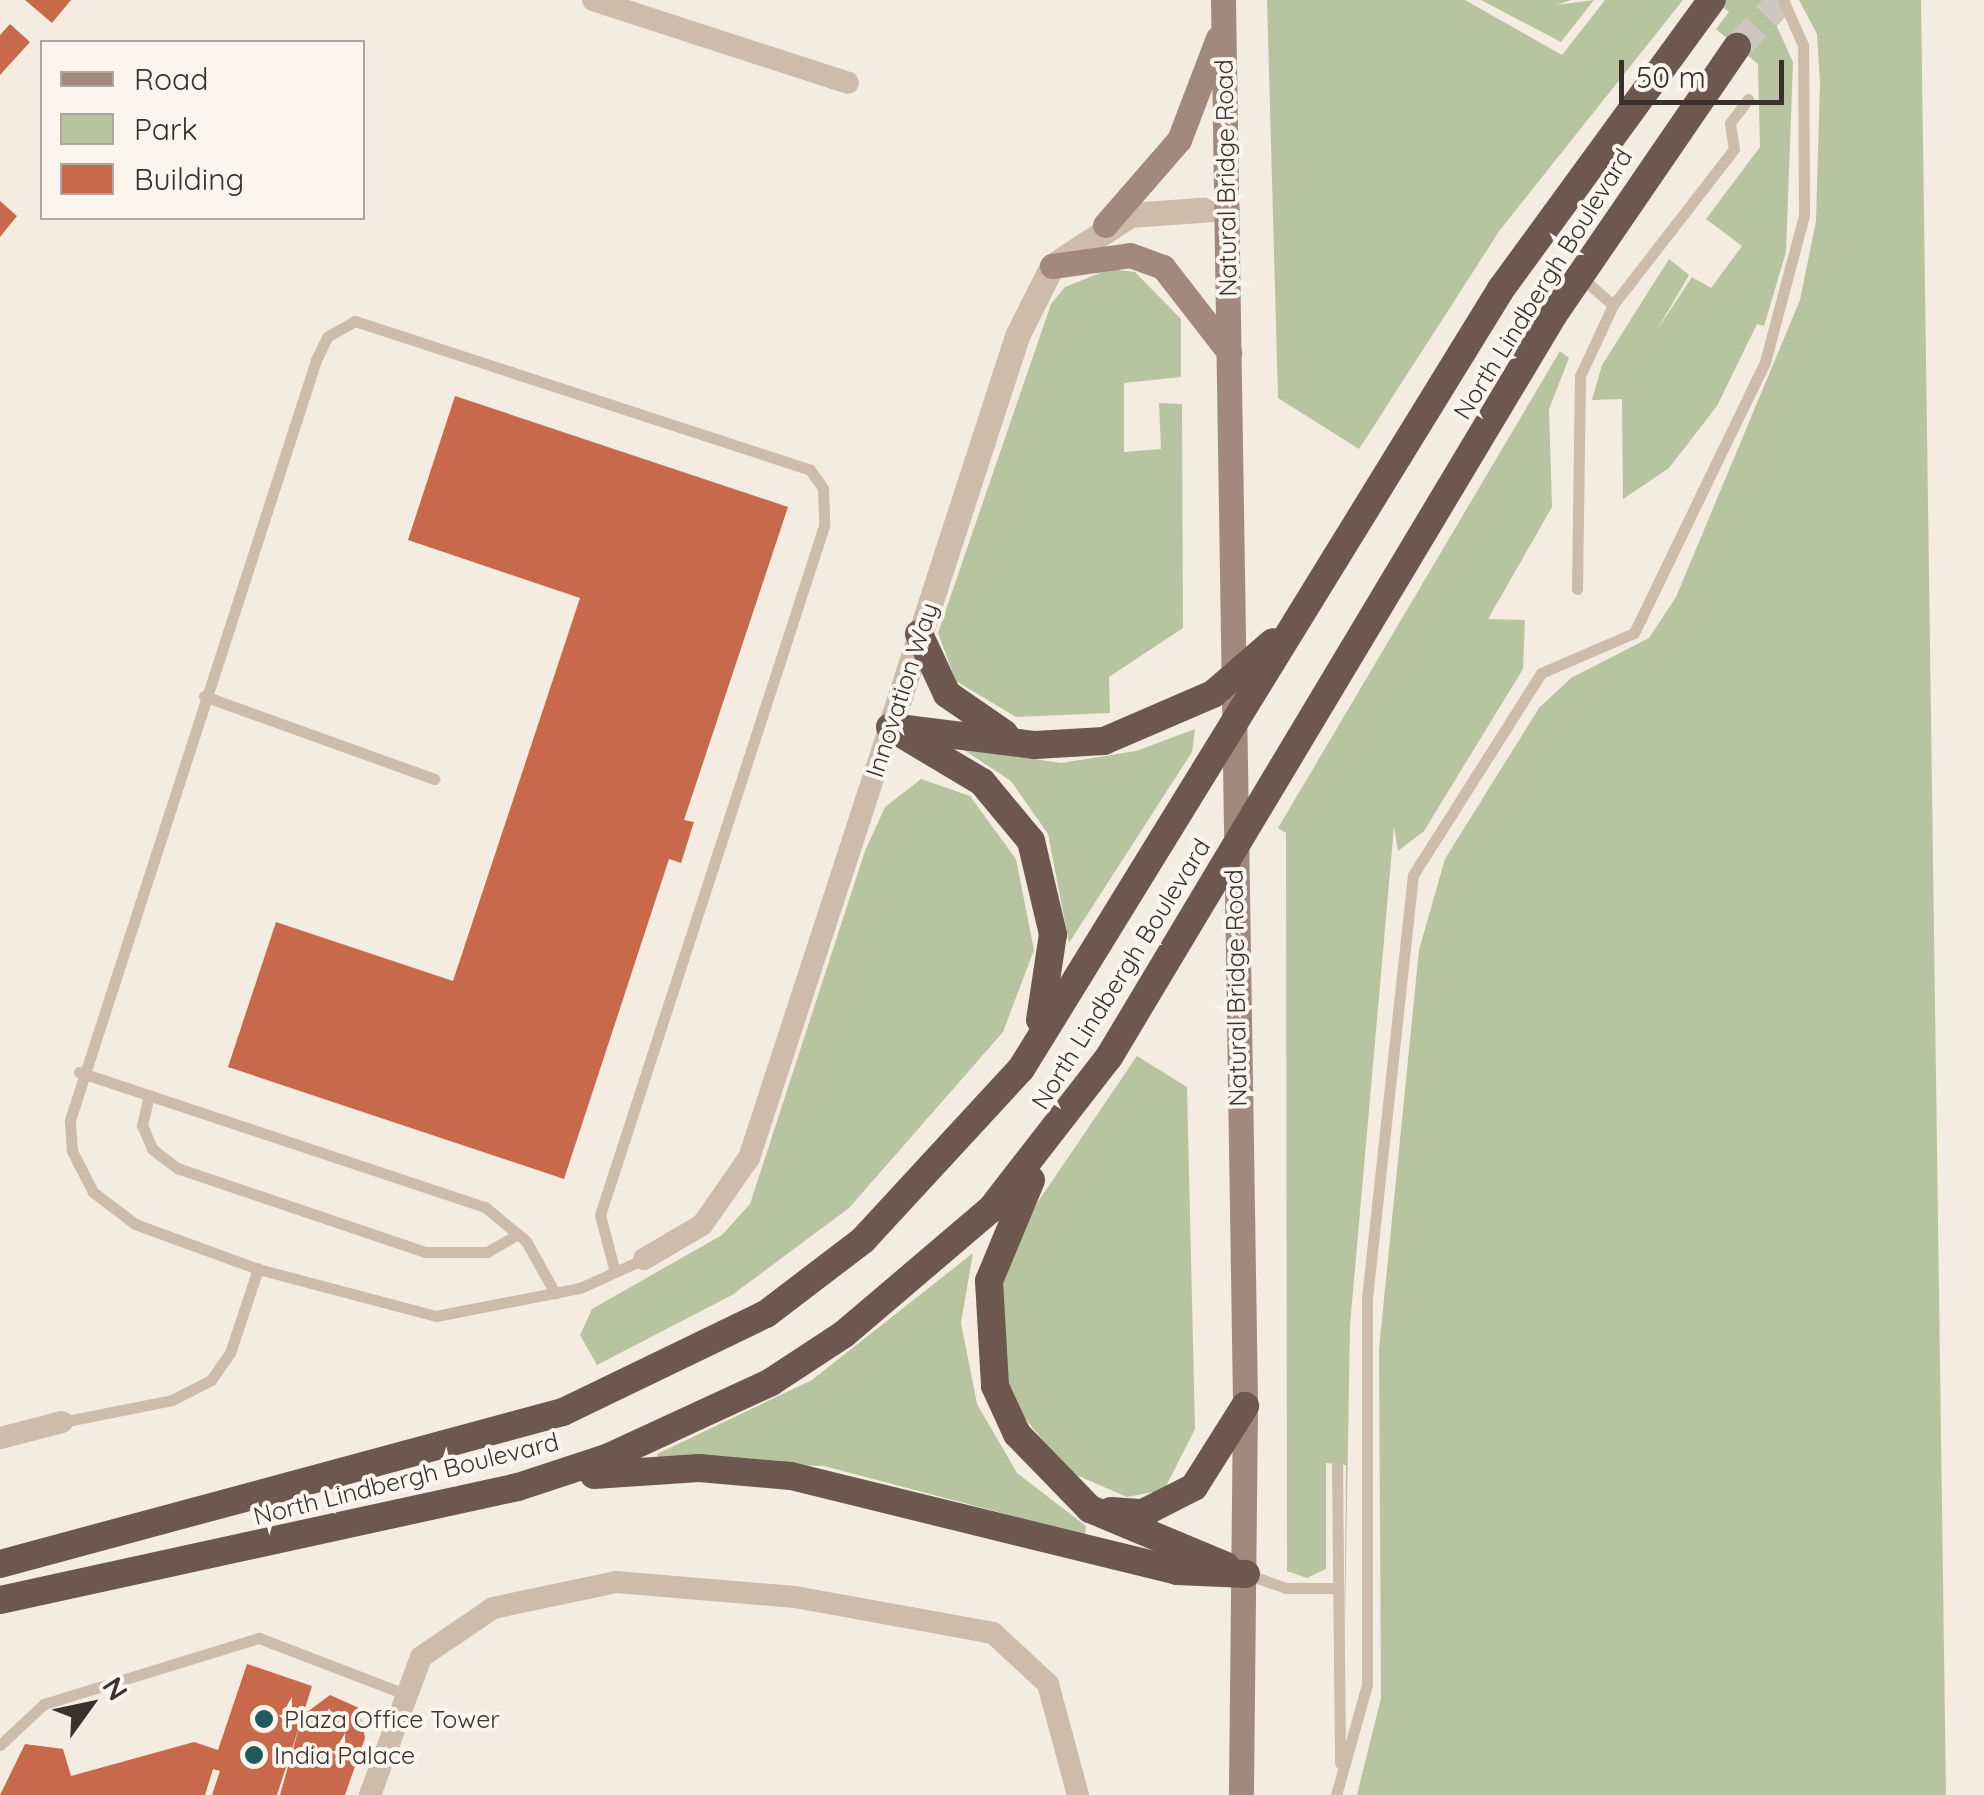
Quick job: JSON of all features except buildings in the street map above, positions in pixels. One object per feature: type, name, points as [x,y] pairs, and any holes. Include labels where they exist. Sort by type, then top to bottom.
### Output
[{"type":"highway","name":"North Lindbergh Boulevard","points":[[0,1564],[527,1422],[669,1368],[766,1314],[863,1240],[1021,1069],[1501,289],[1712,0]]},
{"type":"highway","name":"North Lindbergh Boulevard","points":[[0,1600],[518,1486],[684,1426],[771,1382],[920,1272],[1052,1140],[1579,276],[1738,47]]},
{"type":"highway","points":[[890,727],[1035,744],[1104,741],[1167,719],[1213,694],[1300,614]]},
{"type":"highway","points":[[920,634],[964,712],[1035,744]]},
{"type":"highway","points":[[890,727],[982,782],[1031,841],[1047,884],[1052,974],[1021,1069]]},
{"type":"highway","points":[[1052,1140],[1001,1237],[986,1328],[994,1386],[1017,1434],[1090,1509],[1246,1574]]},
{"type":"highway","points":[[1090,1509],[1143,1513],[1194,1487],[1245,1406]]},
{"type":"highway","points":[[518,1486],[661,1469],[790,1476],[1177,1571],[1246,1574]]},
{"type":"main road","name":"Natural Bridge Road","points":[[1223,12],[1245,1406],[1241,1795]]},
{"type":"main road","points":[[1105,225],[1180,140],[1223,12]]},
{"type":"main road","points":[[1052,266],[1130,255],[1163,267],[1229,352]]},
{"type":"street","points":[[593,0],[848,83]]},
{"type":"street","name":"Innovation Way","points":[[644,1259],[702,1225],[749,1158],[1017,336],[1052,266],[1105,225],[1227,208]]},
{"type":"street","points":[[0,1438],[62,1422]]},
{"type":"street","points":[[370,1795],[421,1657],[453,1630],[533,1594],[616,1582],[795,1597],[993,1633],[1024,1654],[1048,1684],[1076,1795]]},
{"type":"lane","points":[[1336,1795],[1367,1686],[1368,1298],[1413,875],[1541,673],[1634,634],[1764,362],[1804,215],[1804,46],[1782,0]]},
{"type":"lane","points":[[1577,589],[1580,376],[1613,305],[1734,149],[1730,123],[1748,99]]},
{"type":"lane","points":[[1579,276],[1613,305]]},
{"type":"lane","points":[[615,1272],[600,1215],[824,526],[823,488],[810,470],[355,321],[327,337],[316,360],[79,1072],[72,1151],[92,1192],[135,1224],[258,1269],[436,1316],[555,1293],[615,1272],[644,1259]]},
{"type":"lane","points":[[204,696],[434,779]]},
{"type":"lane","points":[[79,1072],[485,1207],[518,1234],[555,1293]]},
{"type":"lane","points":[[149,1095],[142,1124],[152,1150],[177,1168],[425,1252],[486,1252],[518,1234]]},
{"type":"lane","points":[[62,1422],[172,1400],[211,1380],[258,1269]]},
{"type":"lane","points":[[1336,1466],[1334,1588],[1341,1767]]},
{"type":"lane","points":[[1246,1574],[1286,1588],[1334,1588]]},
{"type":"lane","points":[[0,1745],[44,1704],[259,1638],[405,1694]]},
{"type":"green space","points":[[1267,0],[1465,0],[1562,55],[1605,0],[1683,0],[1500,230],[1359,449],[1278,398]]},
{"type":"green space","points":[[1481,0],[1571,0],[1556,5],[1594,0],[1561,42]]},
{"type":"green space","points":[[1713,0],[1765,0],[1793,62],[1786,252],[1764,326],[1757,324],[1717,406],[1669,468],[1623,499],[1622,399],[1592,400],[1602,365],[1669,259],[1689,275],[1657,330],[1692,277],[1711,288],[1742,246],[1706,219],[1760,147],[1758,64],[1716,29],[1729,12]]},
{"type":"green space","points":[[1799,0],[1921,0],[1946,1795],[1357,1795],[1381,1698],[1379,1349],[1419,950],[1445,859],[1539,708],[1571,678],[1649,638],[1676,597],[1800,300],[1816,221],[1820,83],[1817,34]]},
{"type":"green space","points":[[1110,269],[1135,272],[1181,319],[1181,377],[1124,383],[1124,452],[1161,449],[1159,403],[1182,404],[1183,628],[1109,677],[1110,713],[1016,717],[956,681],[938,633],[1051,304],[1065,287]]},
{"type":"green space","points":[[1560,351],[1569,358],[1549,409],[1552,507],[1488,619],[1525,620],[1523,669],[1424,831],[1398,851],[1394,827],[1350,1325],[1344,1683],[1346,1465],[1326,1463],[1326,1569],[1307,1578],[1287,1571],[1286,833],[1278,828]]},
{"type":"green space","points":[[1195,729],[1192,752],[1069,943],[1048,834],[1011,781],[961,748],[1061,763],[1136,751]]},
{"type":"green space","points":[[921,779],[970,796],[1016,859],[1034,950],[1003,1032],[849,1208],[732,1295],[597,1365],[580,1335],[592,1309],[722,1235],[750,1204],[865,851],[885,807]]},
{"type":"green space","points":[[1137,1056],[1187,1087],[1195,1429],[1164,1490],[1127,1497],[1067,1471],[1025,1418],[1007,1378],[1002,1283],[1029,1215]]},
{"type":"green space","points":[[973,1253],[961,1323],[977,1404],[1017,1473],[1086,1526],[1085,1535],[824,1466],[659,1461],[657,1454],[812,1380]]},
{"type":"tunnel","points":[[1737,47],[1782,0]]},
{"type":"place","name":"Plaza Office Tower","points":[[264,1719]]},
{"type":"place","name":"India Palace","points":[[254,1755]]}]
